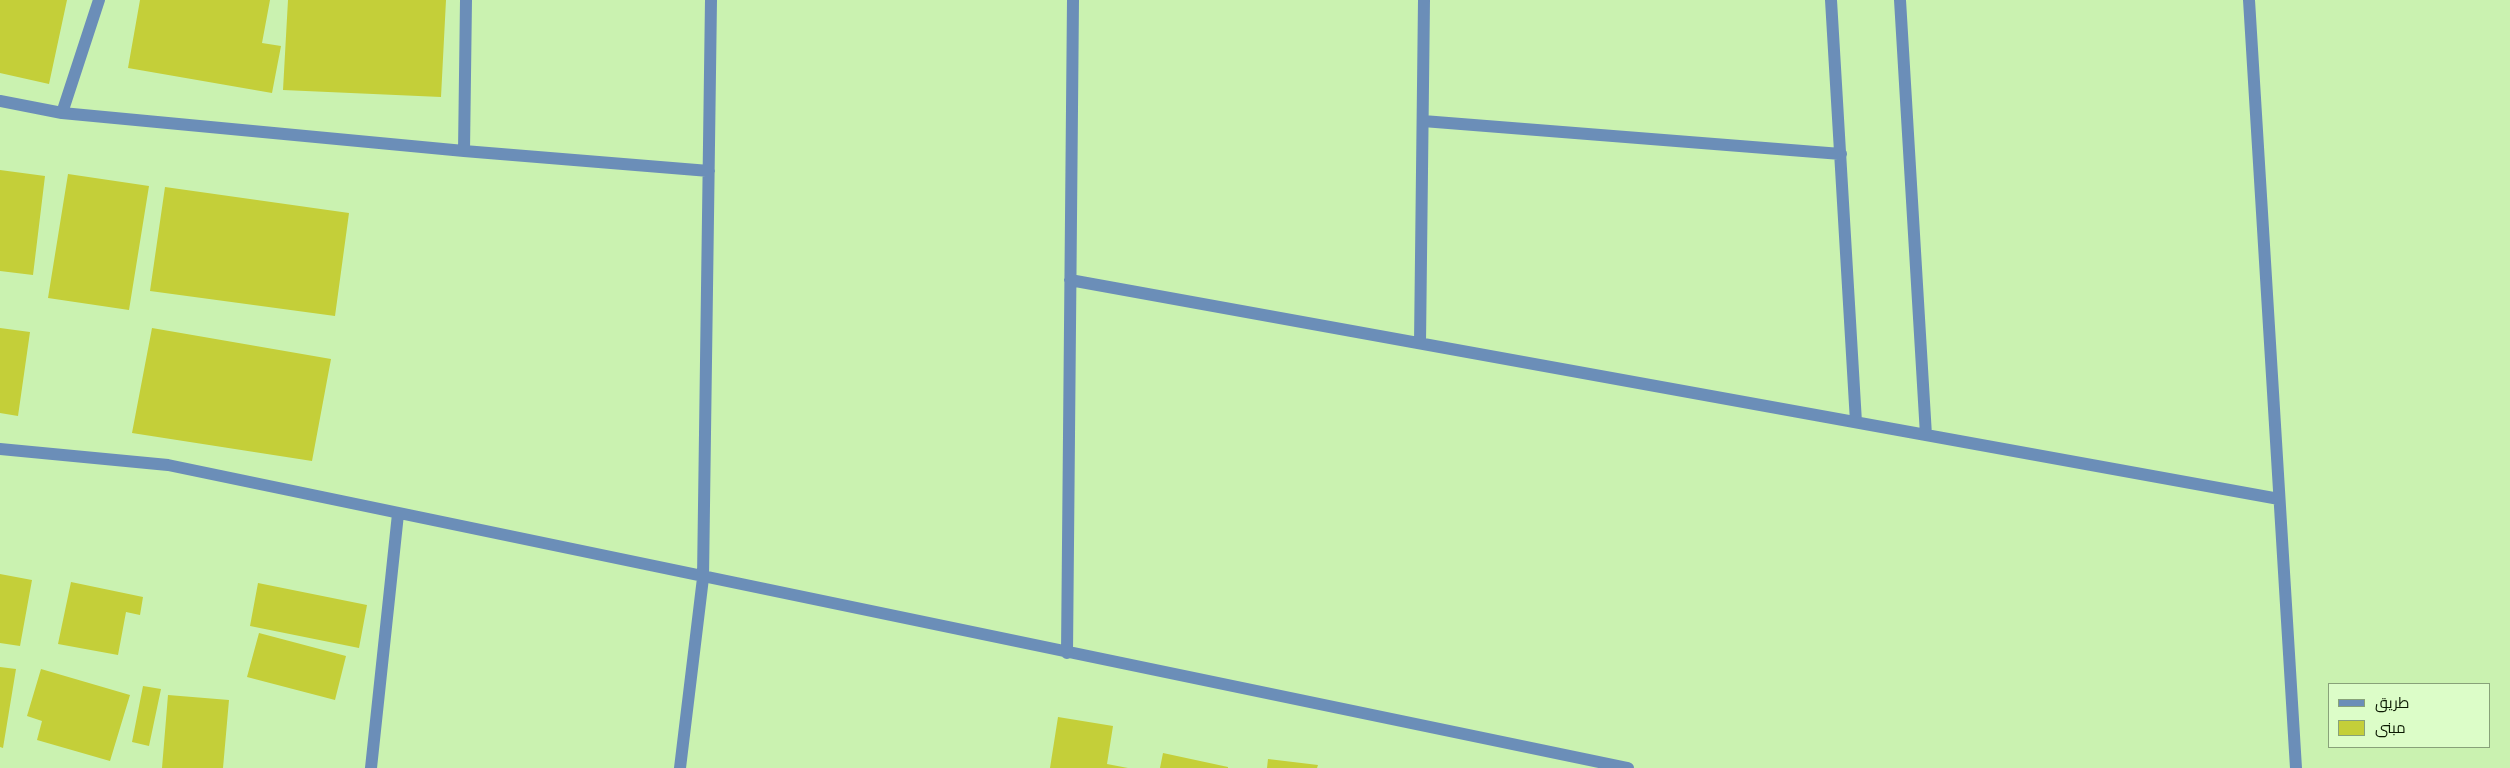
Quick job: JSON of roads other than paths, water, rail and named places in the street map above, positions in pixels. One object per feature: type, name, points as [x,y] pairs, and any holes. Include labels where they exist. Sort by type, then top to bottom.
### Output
[{"type":"street","points":[[62,113],[99,0]]},
{"type":"street","points":[[464,151],[466,0]]},
{"type":"street","points":[[680,768],[703,578],[711,0]]},
{"type":"street","points":[[1067,652],[1073,0]]},
{"type":"street","points":[[1420,343],[1424,0]]},
{"type":"street","points":[[1831,0],[1856,422]]},
{"type":"street","points":[[1900,0],[1926,435]]},
{"type":"street","points":[[2249,0],[2296,768]]},
{"type":"street","points":[[0,101],[62,113],[464,151],[709,171]]},
{"type":"street","points":[[1423,121],[1841,154]]},
{"type":"street","points":[[1070,280],[2279,499]]},
{"type":"street","points":[[0,449],[168,465],[703,578],[1628,768]]},
{"type":"street","points":[[371,768],[398,514]]}]
